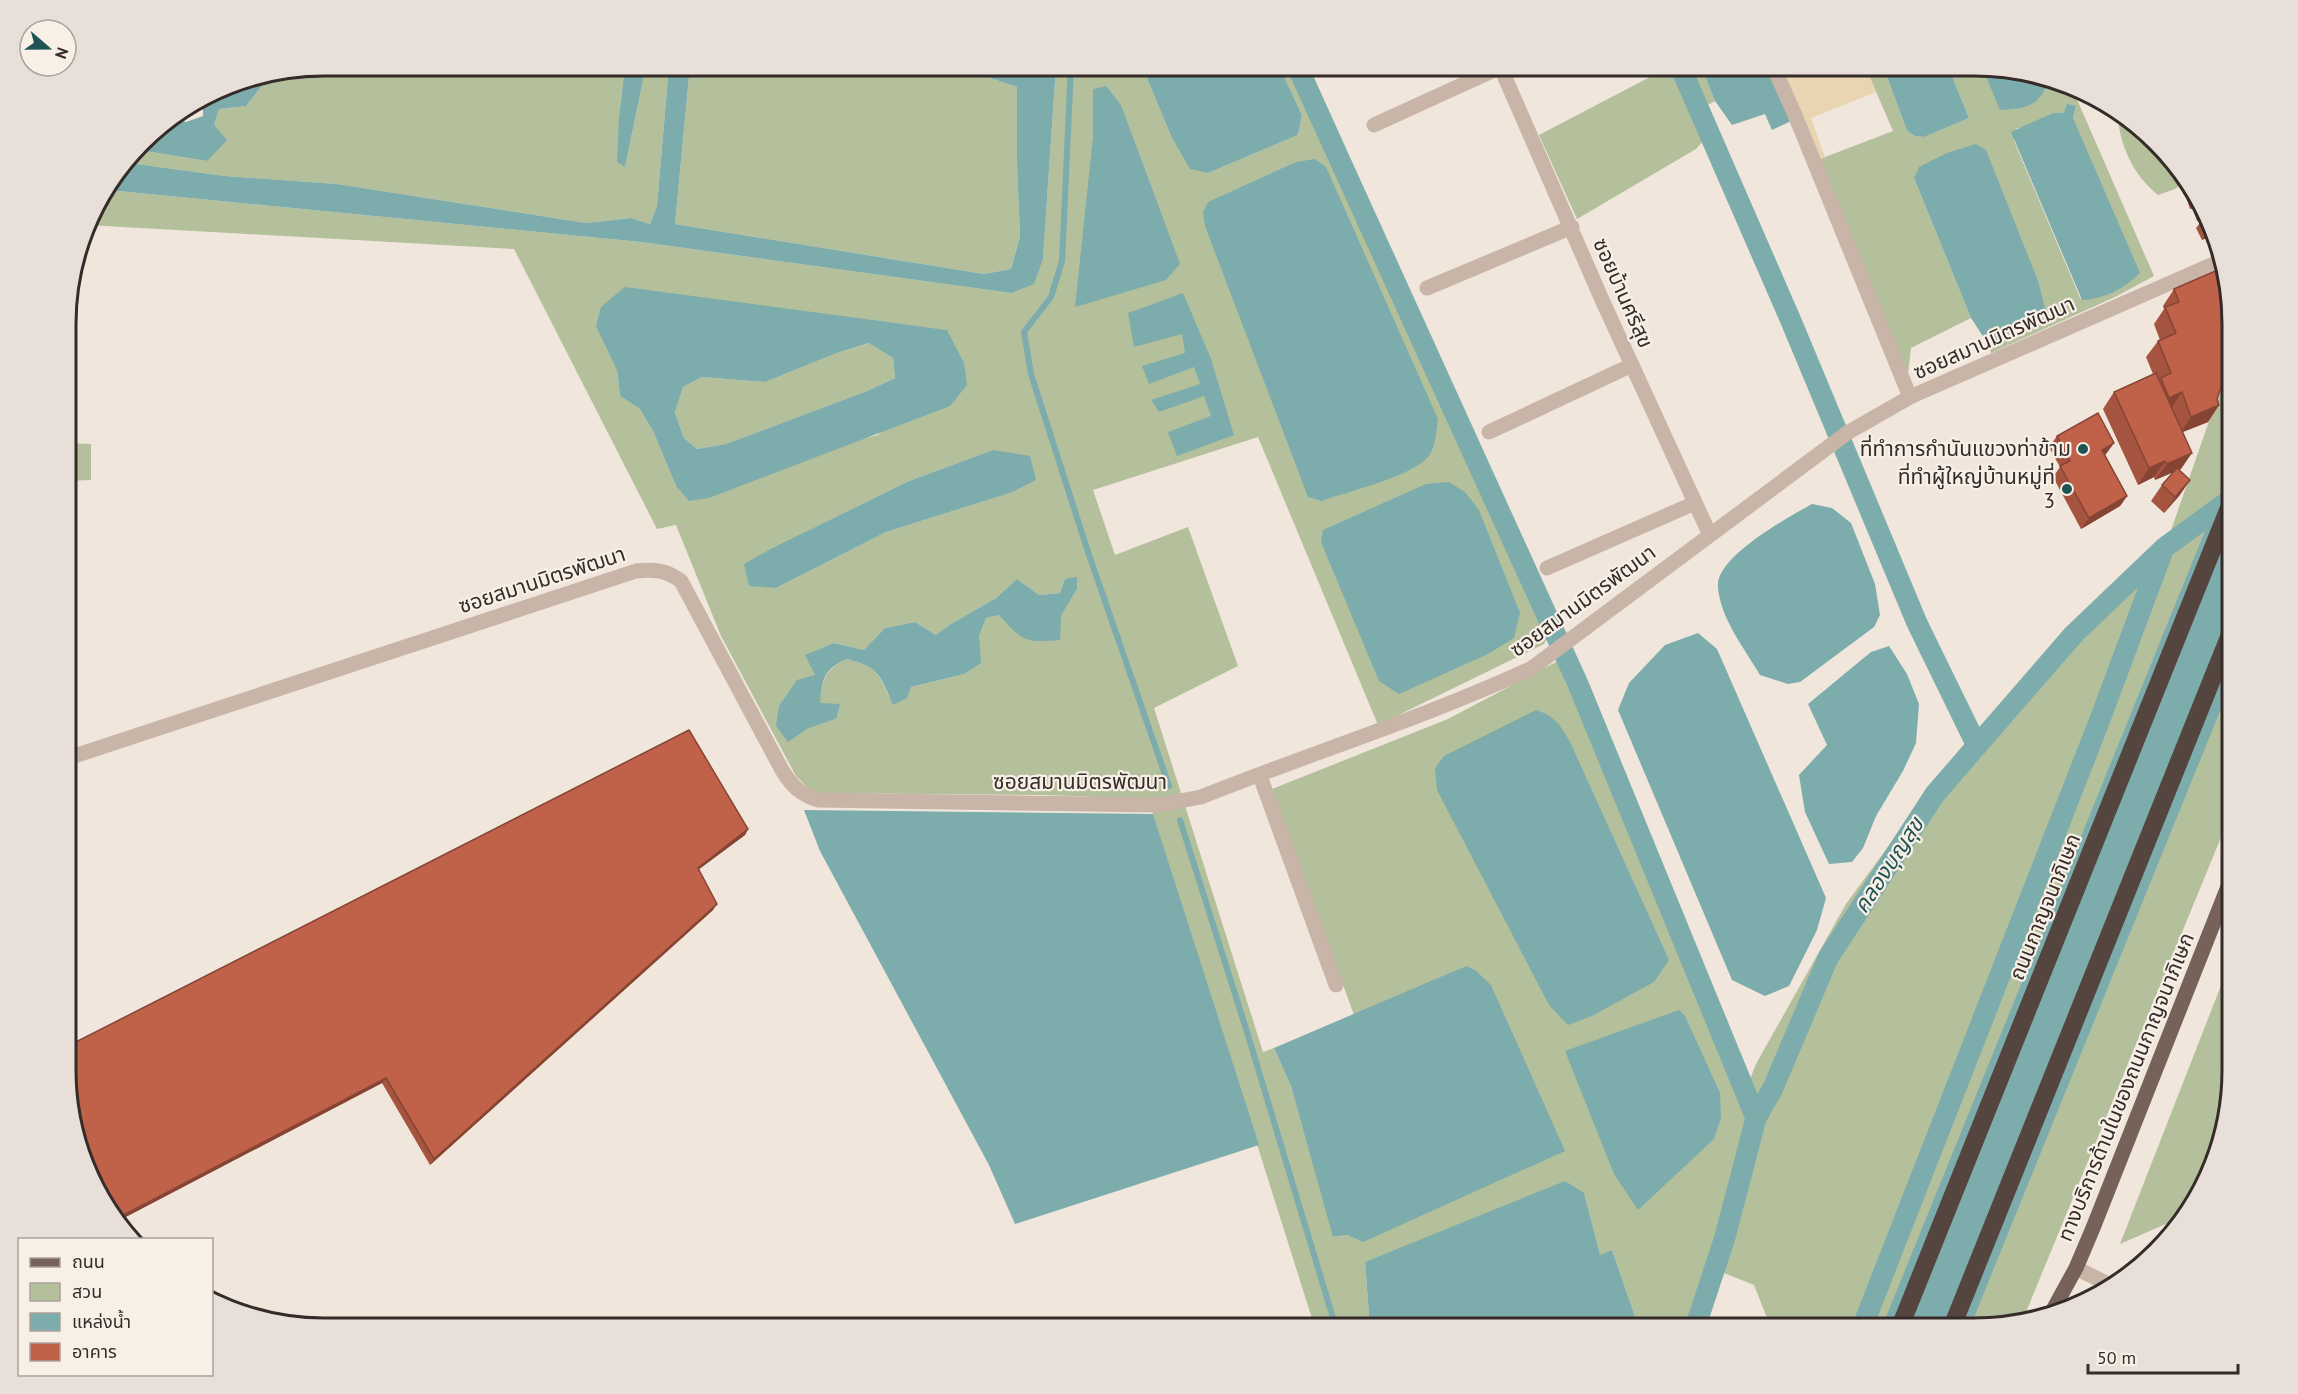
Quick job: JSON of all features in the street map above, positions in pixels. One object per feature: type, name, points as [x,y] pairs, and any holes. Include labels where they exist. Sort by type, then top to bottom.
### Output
[{"type":"highway","name":"ถนนกาญจนาภิเษก","points":[[1904,1318],[2222,525]]},
{"type":"highway","points":[[1956,1318],[2222,654]]},
{"type":"main road","name":"ทางบริการด้านในของถนนกาญจนาภิเษก","points":[[2061,1301],[2222,902]]},
{"type":"street","points":[[1374,124],[1479,76]]},
{"type":"street","name":"ซอยบ้านศรีสุข","points":[[1505,76],[1632,365],[1710,535]]},
{"type":"street","points":[[1777,76],[1910,397]]},
{"type":"street","points":[[1427,288],[1572,227]]},
{"type":"street","name":"ซอยสมานมิตรพัฒนา","points":[[76,755],[636,571],[652,569],[668,572],[681,580],[782,770],[791,785],[804,795],[818,800],[1158,805],[1201,797],[1395,726],[1483,691],[1532,668],[1847,433],[1910,397],[2214,264]]},
{"type":"street","points":[[1489,432],[1632,365]]},
{"type":"street","points":[[1547,568],[1695,503]]},
{"type":"street","points":[[1260,776],[1336,985]]},
{"type":"street","points":[[2076,1268],[2102,1281]]},
{"type":"green space","points":[[624,76],[619,117],[625,167],[644,76],[668,76],[657,206],[650,224],[631,218],[586,223],[337,184],[225,176],[136,164],[147,151],[207,161],[219,109],[246,106],[263,84],[308,77]]},
{"type":"green space","points":[[689,76],[984,76],[1017,87],[1020,237],[1011,269],[984,274],[675,224]]},
{"type":"green space","points":[[1055,76],[1146,76],[1171,136],[1208,173],[1298,135],[1302,115],[1284,76],[1313,76],[1556,622],[1544,644],[1378,725],[1258,437],[1093,490],[1115,555],[1188,527],[1238,666],[1154,708],[1263,1052],[1274,1048],[1291,1086],[1334,1237],[1347,1235],[1363,1242],[1466,966],[1354,1015],[1272,789],[1448,719],[1571,654],[1749,1082],[1756,1064],[1846,904],[1959,750],[2072,627],[2168,539],[2222,384],[2222,835],[2026,1312],[1973,1318],[1767,1318],[1754,1285],[1724,1273],[1709,1318],[1636,1318],[1612,1250],[1600,1256],[1584,1193],[1365,1262],[1369,1318],[1312,1318],[1153,815],[1151,799],[1043,795],[813,793],[796,776],[721,636],[676,525],[657,529],[514,249],[97,226],[116,191],[641,242],[1011,293],[1043,259]],"holes":[[[825,315],[946,330],[878,435],[676,486],[653,431],[638,407],[620,396],[617,371]],[[993,450],[1010,493],[886,532],[776,588],[749,585],[745,564],[772,548],[909,481]],[[1077,578],[1077,589],[1061,616],[999,615],[986,618],[964,674],[911,687],[893,704],[878,674],[873,670],[847,659],[839,663],[826,676],[819,703],[836,719],[807,729],[816,675],[806,655],[834,643],[864,650],[885,628],[915,622],[936,635],[996,598],[1017,579],[1039,595],[1060,593],[1065,580]]]},
{"type":"green space","points":[[1652,76],[1705,76],[1715,101],[1695,112],[1707,137],[1696,149],[1577,219],[1539,135]]},
{"type":"green space","points":[[1869,76],[1887,76],[1907,131],[1915,136],[1924,137],[1969,118],[1952,76],[1986,77],[2001,110],[2041,86],[2068,95],[2077,99],[2154,276],[2115,297],[1991,353],[1988,344],[2036,319],[1914,178],[1971,318],[1911,348],[1908,374],[1820,159],[1893,131]],"holes":[[[2076,106],[2073,118],[2081,300],[2014,141],[2017,128],[2065,113]]]},
{"type":"green space","points":[[2119,124],[2149,149],[2179,186],[2158,195],[2134,168],[2121,136]]},
{"type":"green space","points":[[870,343],[893,358],[895,378],[867,391],[726,444],[697,449],[684,438],[675,411],[683,387],[702,377],[765,382],[837,353]]},
{"type":"green space","points":[[76,443],[91,444],[91,480],[76,481]]},
{"type":"green space","points":[[2222,983],[2221,1086],[2217,1118],[2203,1164],[2180,1207],[2168,1223],[2120,1244]]},
{"type":"sand","points":[[1771,76],[1869,76],[1876,92],[1811,118],[1825,157],[1821,159]]},
{"type":"water","points":[[624,76],[644,76],[625,167],[617,162]]},
{"type":"water","points":[[668,76],[689,76],[675,224],[984,274],[1011,269],[1020,237],[1017,87],[984,76],[1055,76],[1043,259],[1034,284],[1011,293],[641,242],[116,191],[136,164],[225,176],[337,184],[586,223],[631,218],[650,224],[657,206]]},
{"type":"water","points":[[1146,76],[1284,76],[1302,115],[1298,135],[1208,173],[1190,169],[1171,136]]},
{"type":"water","points":[[1705,76],[1771,76],[1791,121],[1772,130],[1765,114],[1732,125],[1715,101]]},
{"type":"water","points":[[1887,76],[1952,76],[1969,118],[1924,137],[1915,136],[1907,131]]},
{"type":"water","points":[[1986,77],[2022,81],[2045,87],[2040,97],[2030,105],[2017,109],[2000,110]]},
{"type":"water","points":[[263,84],[246,106],[219,109],[214,125],[227,140],[207,161],[147,151],[183,121],[203,116],[203,109],[215,102]]},
{"type":"water","points":[[1106,86],[1121,105],[1180,264],[1166,280],[1075,307],[1093,137],[1093,89]]},
{"type":"water","points":[[2067,104],[2076,106],[2073,118],[2140,273],[2113,292],[2098,298],[2082,300],[2011,132],[2053,113],[2064,113]]},
{"type":"water","points":[[1976,144],[1986,150],[2038,281],[2045,308],[2036,319],[1988,344],[1971,318],[1914,178],[1919,167],[1947,153]]},
{"type":"water","points":[[1315,159],[1326,167],[1438,419],[1432,451],[1417,466],[1391,478],[1322,501],[1308,497],[1205,226],[1203,212],[1208,202],[1296,162]]},
{"type":"water","points":[[625,287],[947,330],[964,363],[967,385],[950,406],[709,498],[689,501],[676,486],[653,431],[639,408],[620,396],[617,370],[596,326],[601,307]],"holes":[[[869,343],[893,358],[895,378],[867,391],[726,444],[697,449],[684,438],[675,412],[683,387],[702,377],[765,382],[837,353]]]},
{"type":"water","points":[[1183,293],[1211,359],[1234,435],[1177,456],[1168,432],[1211,416],[1204,396],[1159,412],[1151,400],[1200,384],[1194,367],[1149,384],[1142,366],[1185,353],[1182,334],[1134,347],[1128,313]]},
{"type":"water","points":[[993,450],[1030,456],[1036,480],[1010,493],[886,532],[776,588],[749,586],[744,564],[772,548],[909,481]]},
{"type":"water","points":[[1449,482],[1465,492],[1479,510],[1520,613],[1514,638],[1488,654],[1399,694],[1379,681],[1321,542],[1323,530],[1426,484]]},
{"type":"water","points":[[2222,489],[2222,706],[1974,1318],[1886,1318]]},
{"type":"water","points":[[1812,504],[1832,508],[1851,523],[1875,584],[1880,615],[1874,627],[1800,682],[1788,684],[1760,675],[1728,622],[1718,587],[1720,575],[1740,551],[1771,528]]},
{"type":"water","points":[[1077,577],[1077,589],[1061,616],[1060,640],[1031,640],[1019,635],[999,615],[986,618],[979,636],[981,663],[964,674],[911,687],[907,698],[893,705],[878,674],[858,662],[847,659],[833,667],[823,681],[820,703],[840,704],[836,719],[807,729],[788,742],[776,726],[779,706],[797,680],[815,675],[805,655],[834,643],[864,650],[885,628],[915,622],[936,635],[996,598],[1017,579],[1039,595],[1060,593],[1065,579]]},
{"type":"water","points":[[1698,633],[1717,649],[1826,898],[1817,930],[1789,986],[1765,996],[1732,980],[1618,710],[1629,683],[1665,645]]},
{"type":"water","points":[[1889,646],[1907,674],[1919,704],[1916,743],[1903,771],[1876,816],[1863,848],[1852,862],[1829,864],[1805,812],[1799,775],[1827,745],[1808,704],[1871,652]]},
{"type":"water","points":[[1536,710],[1557,722],[1570,742],[1669,960],[1654,982],[1592,1016],[1568,1025],[1549,1005],[1437,790],[1435,768],[1444,756]]},
{"type":"water","points":[[804,810],[1153,814],[1259,1145],[1015,1224],[989,1165],[820,851]]},
{"type":"water","points":[[1466,966],[1475,970],[1491,985],[1565,1151],[1363,1242],[1347,1235],[1333,1237],[1291,1086],[1274,1048]]},
{"type":"water","points":[[1679,1010],[1685,1016],[1720,1093],[1721,1118],[1714,1139],[1638,1210],[1614,1174],[1565,1051]]},
{"type":"water","points":[[1565,1181],[1584,1193],[1600,1255],[1612,1250],[1636,1318],[1369,1318],[1365,1262]]},
{"type":"building","points":[[2216,271],[2222,325],[2222,384],[2217,399],[2219,405],[2191,417],[2182,392],[2169,398],[2161,378],[2171,373],[2158,341],[2176,333],[2165,307],[2179,302],[2174,289]]},
{"type":"building","points":[[2156,373],[2192,453],[2167,464],[2165,461],[2149,468],[2114,392]]},
{"type":"building","points":[[2098,413],[2114,443],[2102,450],[2127,496],[2089,518],[2060,466],[2070,461],[2057,436]]},
{"type":"building","points":[[2177,468],[2190,480],[2175,497],[2162,485]]},
{"type":"building","points":[[689,730],[748,829],[698,868],[717,904],[434,1159],[386,1078],[124,1215],[102,1179],[85,1134],[77,1086],[76,1042]]},
{"type":"waterway","points":[[1071,76],[1062,261],[1051,297],[1024,332],[1031,374],[1088,552],[1169,786]]},
{"type":"waterway","points":[[1302,76],[1578,684],[1756,1118]]},
{"type":"waterway","points":[[1684,76],[1791,321],[1917,623],[1977,746]]},
{"type":"waterway","name":"คลองบุญสุข","points":[[1698,1318],[1725,1237],[1756,1118],[1773,1088],[1828,958],[1935,794],[2074,634],[2164,548],[2222,506]]},
{"type":"waterway","points":[[1866,1318],[2099,722],[2162,553]]},
{"type":"waterway","points":[[1180,820],[1333,1318]]},
{"type":"place","name":"ที่ทำการกำนันแขวงท่าข้าม","points":[[2083,449]]},
{"type":"place","name":"ที่ทำผู้ใหญ่บ้านหมู่ที่ 3","points":[[2067,489]]}]
